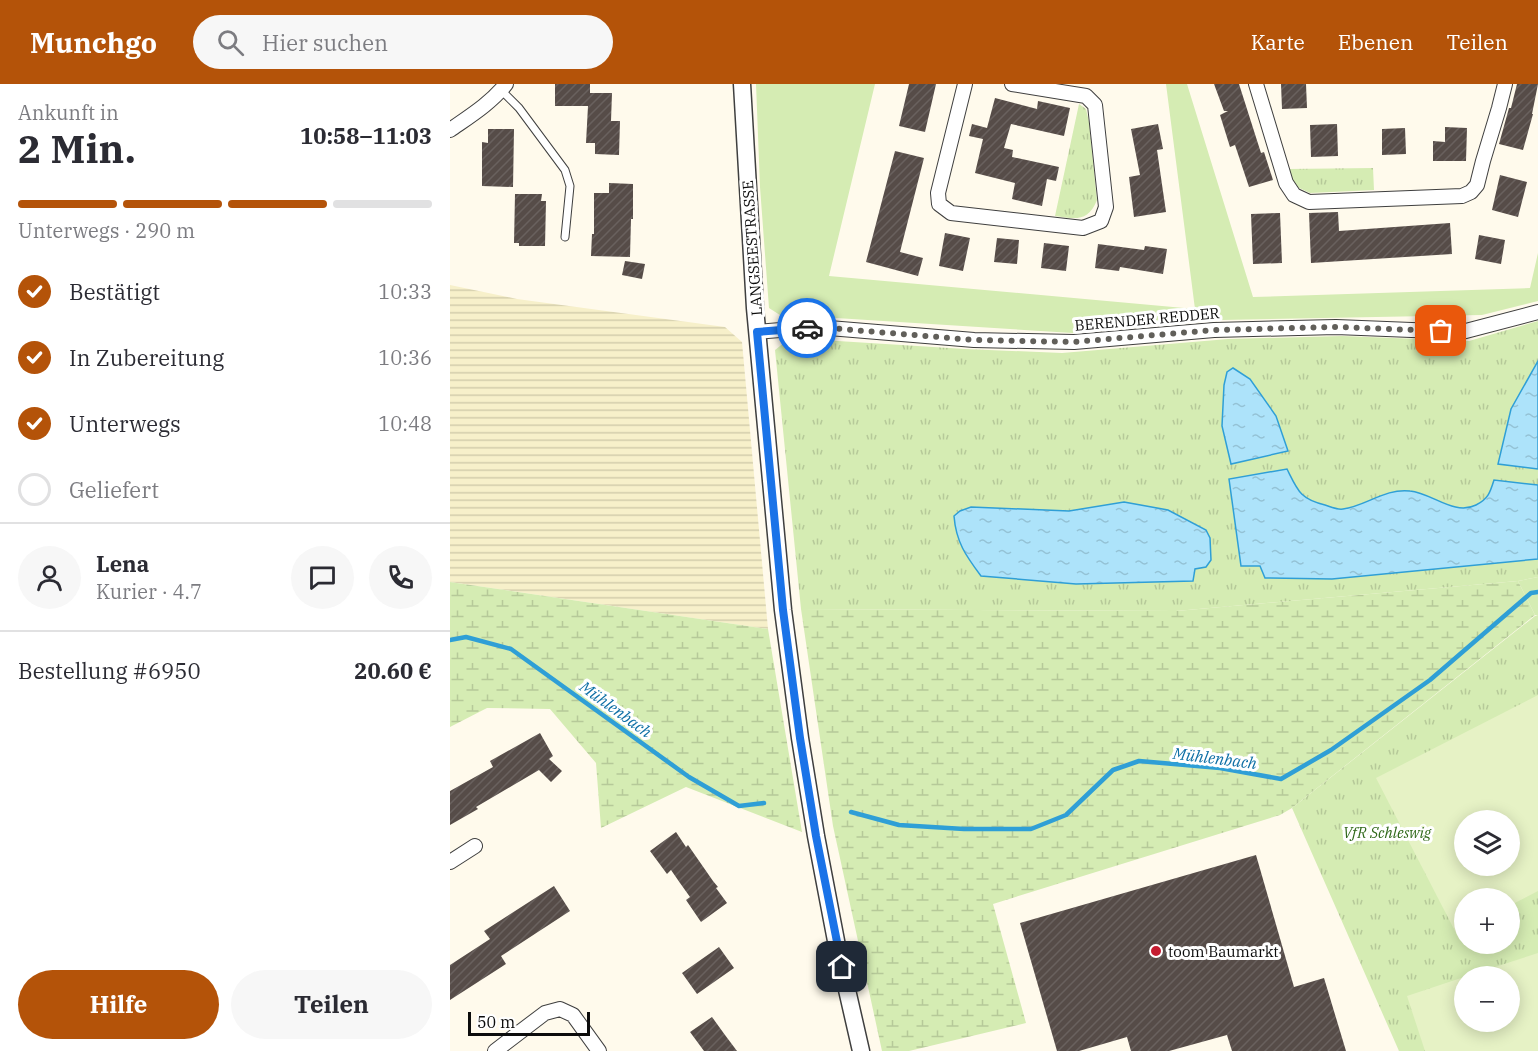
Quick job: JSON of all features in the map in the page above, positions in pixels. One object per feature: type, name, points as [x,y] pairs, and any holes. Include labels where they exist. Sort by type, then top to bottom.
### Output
[{"type":"street","name":"LANGSEESTRASSE","points":[[742,84],[757,332],[783,610],[816,836],[837,946],[861,1051]]},
{"type":"street","points":[[966,84],[938,193],[939,204],[951,213],[1083,228],[1101,221],[1106,207],[1095,105],[1086,96],[1012,84]]},
{"type":"street","points":[[1256,84],[1286,183],[1294,195],[1309,202],[1462,196],[1471,192],[1477,185],[1505,84]]},
{"type":"street","points":[[450,130],[477,112],[504,87]]},
{"type":"street","name":"BERENDER REDDER","points":[[757,332],[817,327],[974,340],[1074,342],[1225,330],[1336,327],[1462,332],[1538,312]]},
{"type":"street","points":[[450,862],[475,846]]},
{"type":"street","points":[[495,1051],[544,1013],[560,1009],[573,1015],[599,1051]]},
{"type":"lane","points":[[504,87],[565,170],[570,186],[565,237]]},
{"type":"shaded area","points":[[450,285],[517,299],[725,327],[742,342],[768,629],[450,582]]},
{"type":"green space","points":[[756,84],[875,84],[829,276],[1195,309],[1166,84],[1187,84],[1253,297],[1530,288],[1538,253],[1538,301],[1482,315],[1222,320],[1073,333],[820,317],[783,317],[769,308],[760,187]]},
{"type":"green space","points":[[1079,104],[1086,109],[1089,122],[1097,200],[1085,216],[1069,218],[1055,216]]},
{"type":"green space","points":[[1373,168],[1374,190],[1310,193],[1297,187],[1288,169]]},
{"type":"green space","points":[[1538,321],[1538,577],[1518,581],[1176,611],[801,609],[775,350],[790,338],[1062,353],[1228,339],[1342,336],[1469,341]]},
{"type":"green space","points":[[1538,577],[1538,615],[1535,615],[1518,581]]},
{"type":"green space","points":[[1518,581],[1535,615],[1292,808],[1280,815],[993,904],[1026,1023],[909,1051],[882,1051],[833,826],[801,609],[1176,611]]},
{"type":"green space","points":[[450,582],[768,629],[802,832],[686,787],[601,828],[596,763],[550,709],[487,708],[450,727]]},
{"type":"green space","name":"VfR Schleswig","points":[[1538,615],[1538,1051],[1399,1051],[1292,808]]},
{"type":"green space","points":[[1538,695],[1538,891],[1520,900],[1520,888],[1454,888],[1454,929],[1376,778]]},
{"type":"green space","points":[[1538,953],[1538,1051],[1425,1051],[1407,996],[1454,980],[1454,1032],[1520,1032],[1520,966],[1498,966]]},
{"type":"water","points":[[1538,361],[1538,469],[1498,464],[1511,409]]},
{"type":"water","points":[[1233,368],[1250,379],[1276,416],[1288,451],[1231,464],[1222,426],[1224,385],[1227,372]]},
{"type":"water","points":[[1287,469],[1297,488],[1305,497],[1338,509],[1401,491],[1418,493],[1451,506],[1468,508],[1486,498],[1494,480],[1538,485],[1538,559],[1332,579],[1265,578],[1260,566],[1241,566],[1229,479]]},
{"type":"water","points":[[1124,502],[1168,510],[1206,530],[1210,538],[1211,560],[1206,567],[1195,569],[1193,581],[1076,584],[981,576],[963,548],[957,534],[954,516],[971,507],[1069,511]]},
{"type":"building","points":[[555,84],[590,84],[590,93],[612,93],[611,121],[620,121],[619,155],[595,154],[595,143],[586,143],[588,106],[555,106]]},
{"type":"building","points":[[909,84],[936,84],[925,132],[899,126]]},
{"type":"building","points":[[1214,84],[1239,84],[1261,153],[1264,152],[1273,180],[1249,187],[1235,145],[1230,147],[1220,115],[1228,111],[1224,111]]},
{"type":"building","points":[[1281,84],[1306,84],[1307,108],[1282,109]]},
{"type":"building","points":[[1517,84],[1538,84],[1523,150],[1499,144]]},
{"type":"building","points":[[995,98],[1037,109],[1038,101],[1070,108],[1064,136],[1011,124],[1004,148],[1013,150],[1012,157],[1059,167],[1056,181],[1047,179],[1042,206],[1012,199],[1015,183],[975,173],[983,139],[969,136],[972,124],[987,128]]},
{"type":"building","points":[[1158,124],[1163,149],[1157,150],[1166,212],[1134,217],[1129,177],[1140,175],[1131,129]]},
{"type":"building","points":[[1337,124],[1338,156],[1311,157],[1310,125]]},
{"type":"building","points":[[1445,127],[1467,128],[1466,161],[1433,161],[1433,141],[1445,142]]},
{"type":"building","points":[[1405,128],[1406,154],[1382,155],[1382,129]]},
{"type":"building","points":[[488,129],[514,129],[513,187],[482,186],[482,142],[488,143]]},
{"type":"building","points":[[895,151],[924,158],[900,252],[923,258],[918,276],[866,262]]},
{"type":"building","points":[[1500,175],[1527,182],[1518,217],[1492,210]]},
{"type":"building","points":[[609,183],[633,184],[630,257],[591,256],[592,234],[594,234],[594,193],[609,193]]},
{"type":"building","points":[[515,194],[542,194],[541,201],[546,201],[545,246],[519,246],[519,243],[514,243]]},
{"type":"building","points":[[1338,212],[1339,231],[1450,223],[1452,254],[1311,263],[1309,213]]},
{"type":"building","points":[[1280,213],[1282,263],[1253,264],[1251,214]]},
{"type":"building","points":[[945,233],[970,238],[963,271],[939,266]]},
{"type":"building","points":[[1479,235],[1505,240],[1501,264],[1475,259]]},
{"type":"building","points":[[997,238],[1019,240],[1017,264],[994,262]]},
{"type":"building","points":[[1044,243],[1069,246],[1066,271],[1041,268]]},
{"type":"building","points":[[1098,244],[1144,250],[1145,246],[1167,249],[1163,274],[1120,267],[1119,271],[1095,268]]},
{"type":"building","points":[[625,261],[645,264],[642,279],[622,275]]},
{"type":"building","points":[[540,733],[553,756],[549,759],[562,771],[551,782],[539,770],[450,825],[450,791],[493,767],[490,761]]},
{"type":"building","points":[[676,832],[686,847],[688,845],[727,903],[701,922],[686,900],[690,897],[671,870],[667,874],[650,851]]},
{"type":"building","name":"toom Baumarkt","points":[[1256,855],[1294,987],[1324,978],[1346,1051],[1232,1051],[1227,1035],[1169,1051],[1131,1051],[1127,1037],[1079,1051],[1057,1051],[1020,923]]},
{"type":"building","points":[[554,886],[570,911],[501,956],[506,964],[450,1000],[450,965],[490,939],[484,931]]},
{"type":"building","points":[[719,947],[734,968],[697,994],[682,973]]},
{"type":"building","points":[[712,1017],[737,1051],[704,1051],[690,1032]]},
{"type":"waterway","name":"Mühlenbach","points":[[851,812],[899,825],[964,829],[1031,829],[1066,815],[1113,770],[1139,761],[1220,768],[1281,779],[1331,750],[1430,680],[1531,593],[1538,592]]},
{"type":"waterway","name":"Mühlenbach","points":[[450,640],[466,637],[511,649],[689,777],[739,806],[764,803]]},
{"type":"way so far","points":[[807,328],[974,340],[1074,342],[1214,330],[1336,327],[1441,331]]},
{"type":"place","name":"toom Baumarkt","points":[[1156,951]]},
{"type":"route","points":[[807,328],[757,332],[783,610],[800,738],[816,836],[842,967]]}]
